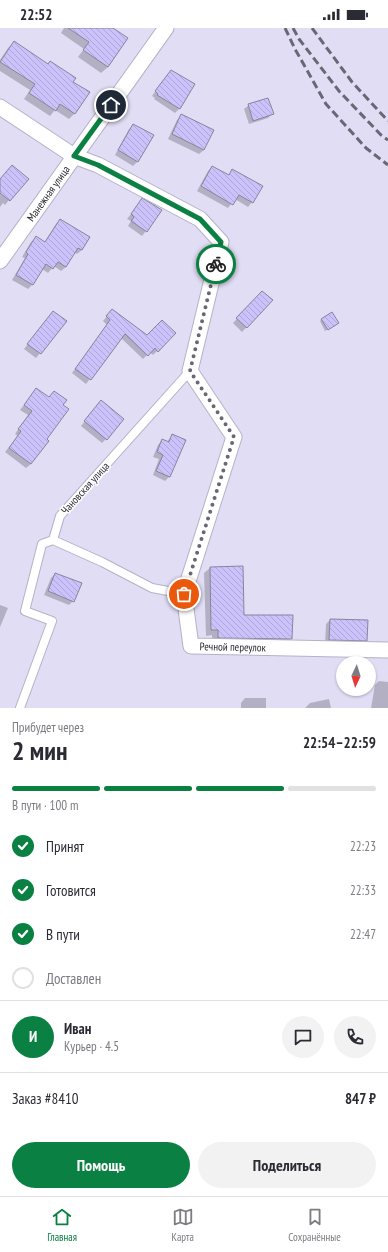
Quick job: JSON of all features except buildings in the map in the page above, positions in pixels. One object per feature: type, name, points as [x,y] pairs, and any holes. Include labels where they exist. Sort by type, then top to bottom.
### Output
[{"type":"street","name":"Манежная улица","points":[[0,261],[166,28]]},
{"type":"street","points":[[0,107],[74,156],[98,165],[200,219],[221,242],[190,371]]},
{"type":"street","name":"Речной переулок","points":[[190,371],[234,437],[184,594],[191,646],[388,650]]},
{"type":"lane","name":"Чановская улица","points":[[54,540],[60,516],[190,371]]},
{"type":"lane","points":[[20,708],[52,621],[25,611],[42,544],[54,540],[102,562],[152,588],[184,594]]},
{"type":"railway","points":[[285,28],[326,104],[366,148],[388,165]]},
{"type":"railway","points":[[293,28],[299,39],[339,91],[381,135],[388,140]]},
{"type":"railway","points":[[312,28],[352,82],[388,121]]},
{"type":"way so far","points":[[184,594],[234,437],[190,371],[216,264]]},
{"type":"route","points":[[111,105],[74,156],[98,165],[200,219],[221,242],[216,264]]}]
